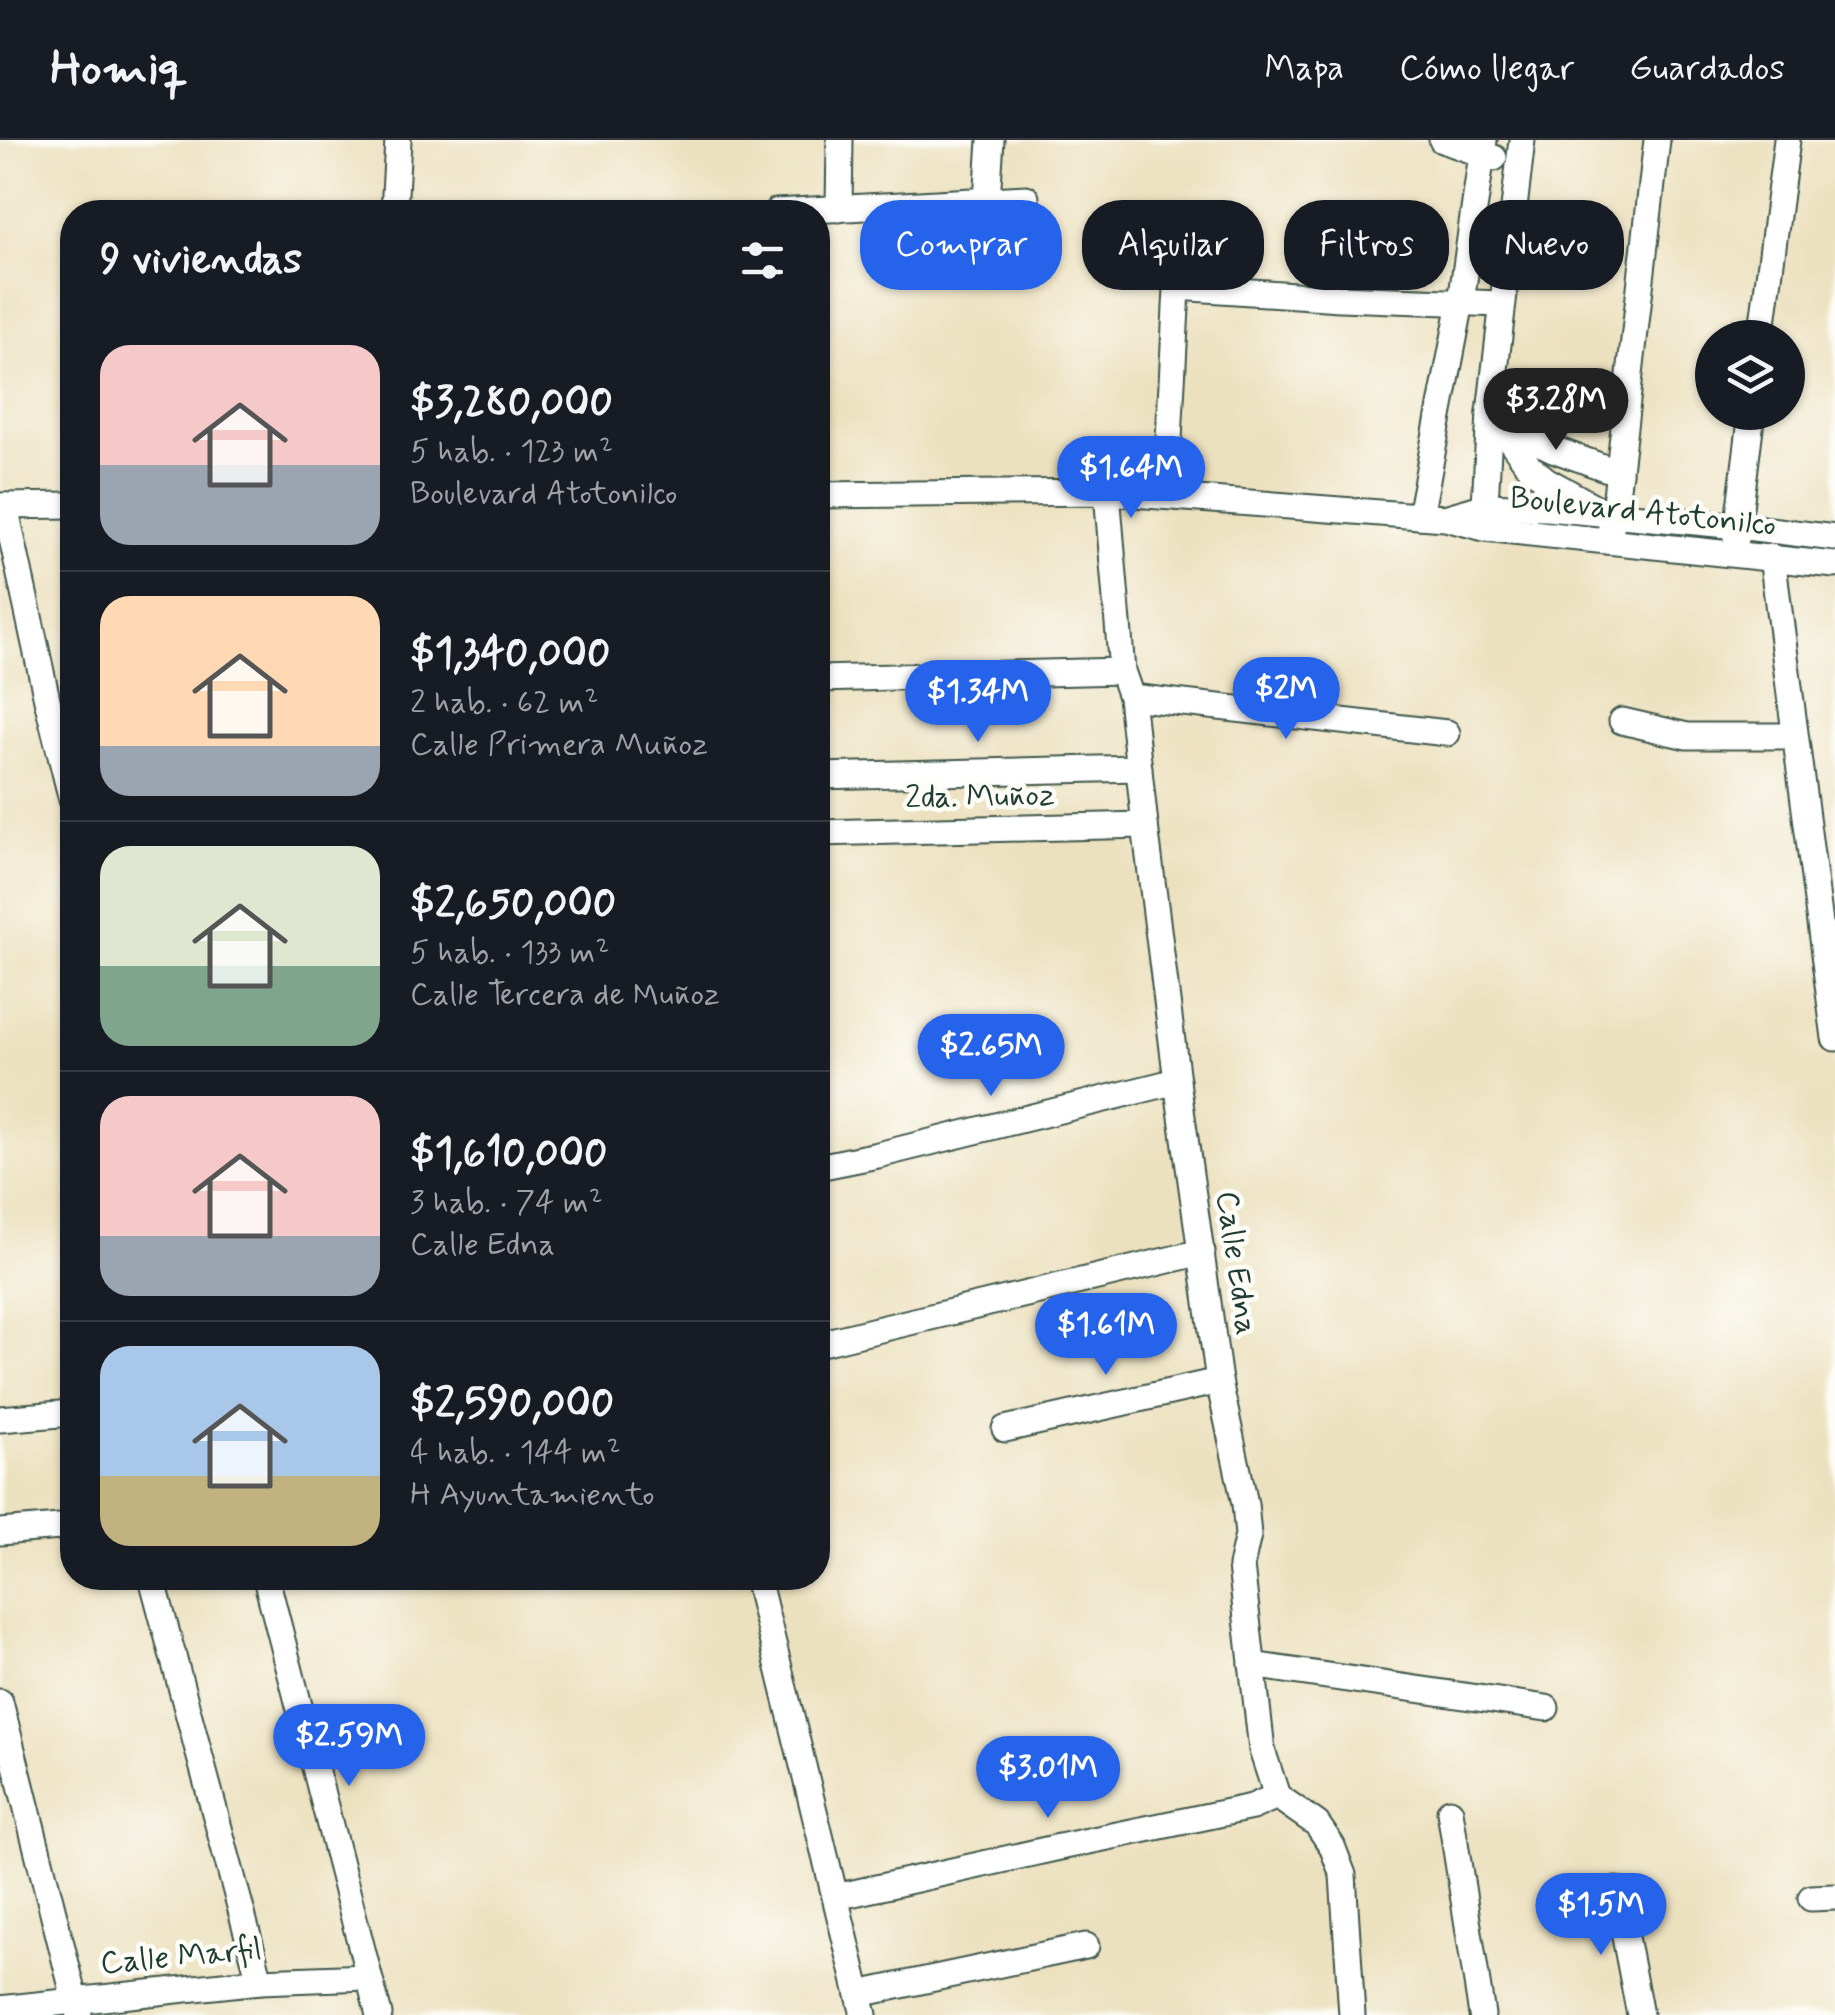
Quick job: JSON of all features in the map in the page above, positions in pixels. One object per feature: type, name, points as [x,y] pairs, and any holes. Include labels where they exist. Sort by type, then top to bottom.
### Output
[{"type":"street","points":[[395,200],[398,140]]},
{"type":"street","points":[[839,209],[840,140]]},
{"type":"street","points":[[991,140],[987,200],[1026,198]]},
{"type":"street","points":[[1442,140],[1520,153],[1501,304],[1485,517]]},
{"type":"street","points":[[1608,541],[1658,140]]},
{"type":"street","points":[[1763,320],[1786,140]]},
{"type":"street","points":[[1432,517],[1483,147]]},
{"type":"street","points":[[830,209],[860,208]]},
{"type":"street","points":[[1166,496],[1177,290]]},
{"type":"street","points":[[1210,290],[1501,304]]},
{"type":"street","points":[[1494,418],[1554,450],[1618,473]]},
{"type":"street","points":[[1494,418],[1529,466],[1546,480],[1609,513]]},
{"type":"street","points":[[1733,554],[1750,430]]},
{"type":"street","name":"Boulevard Atotonilco","points":[[830,494],[1107,492],[1432,517],[1609,513],[1835,538]]},
{"type":"street","name":"Calle Edna","points":[[1107,492],[1122,670],[1131,697],[1176,1082],[1220,1381],[1245,1504],[1248,1535],[1241,1566],[1262,1750],[1277,1796]]},
{"type":"street","points":[[60,505],[2,506],[60,752]]},
{"type":"street","name":"Boulevard Atotonilco","points":[[1485,517],[1608,541],[1835,566]]},
{"type":"street","points":[[1772,558],[1835,1038]]},
{"type":"street","points":[[830,679],[1122,670]]},
{"type":"street","points":[[1131,697],[1446,734]]},
{"type":"street","points":[[1622,722],[1688,736],[1795,736]]},
{"type":"street","points":[[830,776],[1139,768]]},
{"type":"street","name":"2da. Muñoz","points":[[830,833],[1144,825]]},
{"type":"street","points":[[830,1165],[1176,1082]]},
{"type":"street","points":[[830,1341],[1202,1252]]},
{"type":"street","points":[[1005,1430],[1220,1381]]},
{"type":"street","points":[[0,1419],[60,1415]]},
{"type":"street","points":[[0,1532],[60,1527]]},
{"type":"street","points":[[155,1590],[260,1982]]},
{"type":"street","points":[[269,1590],[379,2015]]},
{"type":"street","points":[[759,1590],[862,2005],[1086,1946]]},
{"type":"street","points":[[1252,1665],[1546,1708]]},
{"type":"street","points":[[0,1702],[78,2007]]},
{"type":"street","points":[[836,1896],[1252,1807],[1277,1796],[1317,1824],[1332,1846],[1343,1874],[1352,2015]]},
{"type":"street","points":[[1450,1811],[1482,2015]]},
{"type":"street","points":[[1616,1890],[1640,2015]]},
{"type":"street","name":"Calle Marfil","points":[[0,2008],[78,2007],[260,1982],[368,1977]]}]
